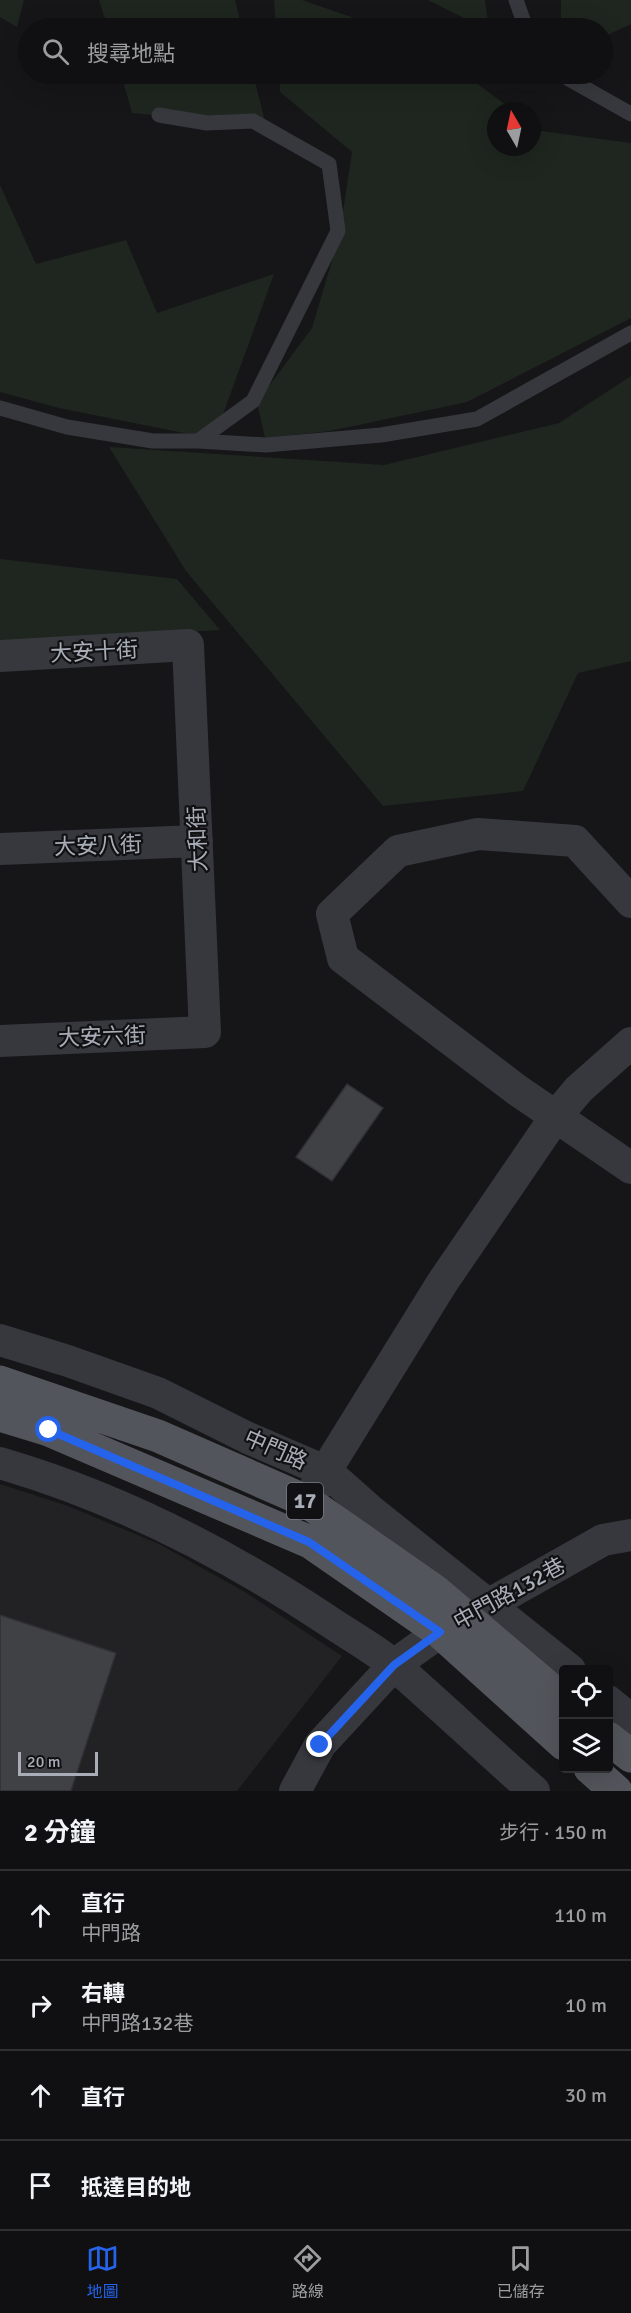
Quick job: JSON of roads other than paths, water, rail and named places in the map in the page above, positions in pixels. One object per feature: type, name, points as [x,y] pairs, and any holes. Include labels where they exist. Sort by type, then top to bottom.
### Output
[{"type":"main road","name":"中門路","points":[[0,1382],[158,1436],[306,1501],[435,1591],[559,1697]]},
{"type":"main road","name":"中門路","points":[[0,1415],[49,1430],[309,1542],[466,1618],[559,1738]]},
{"type":"main road","points":[[613,1741],[631,1756]]},
{"type":"main road","points":[[596,1773],[616,1791]]},
{"type":"street","name":"大安十街","points":[[0,656],[188,645]]},
{"type":"street","name":"大和街","points":[[188,645],[205,1032]]},
{"type":"street","points":[[631,902],[575,841],[478,834],[398,851],[332,914],[343,957],[517,1090],[631,1168]]},
{"type":"street","name":"大安八街","points":[[0,849],[197,841]]},
{"type":"street","name":"大安六街","points":[[0,1041],[205,1032]]},
{"type":"street","points":[[306,1501],[327,1472],[442,1283],[556,1116],[579,1089],[631,1043]]},
{"type":"street","name":"中門路","points":[[0,1340],[158,1393],[248,1438],[327,1472],[371,1510],[466,1618],[560,1665]]},
{"type":"street","points":[[0,1463],[37,1474],[158,1522],[244,1568],[394,1665],[534,1791]]},
{"type":"street","name":"中門路132巷","points":[[295,1791],[320,1745],[394,1665],[466,1618],[603,1540],[631,1535]]},
{"type":"street","points":[[613,1704],[631,1720]]},
{"type":"lane","points":[[516,0],[522,18]]},
{"type":"lane","points":[[578,84],[631,114]]},
{"type":"lane","points":[[159,115],[207,123],[253,121],[329,164],[337,220],[338,231],[253,401],[198,441]]},
{"type":"lane","points":[[0,408],[68,427],[153,441],[277,444],[381,435],[477,419],[631,333]]}]
